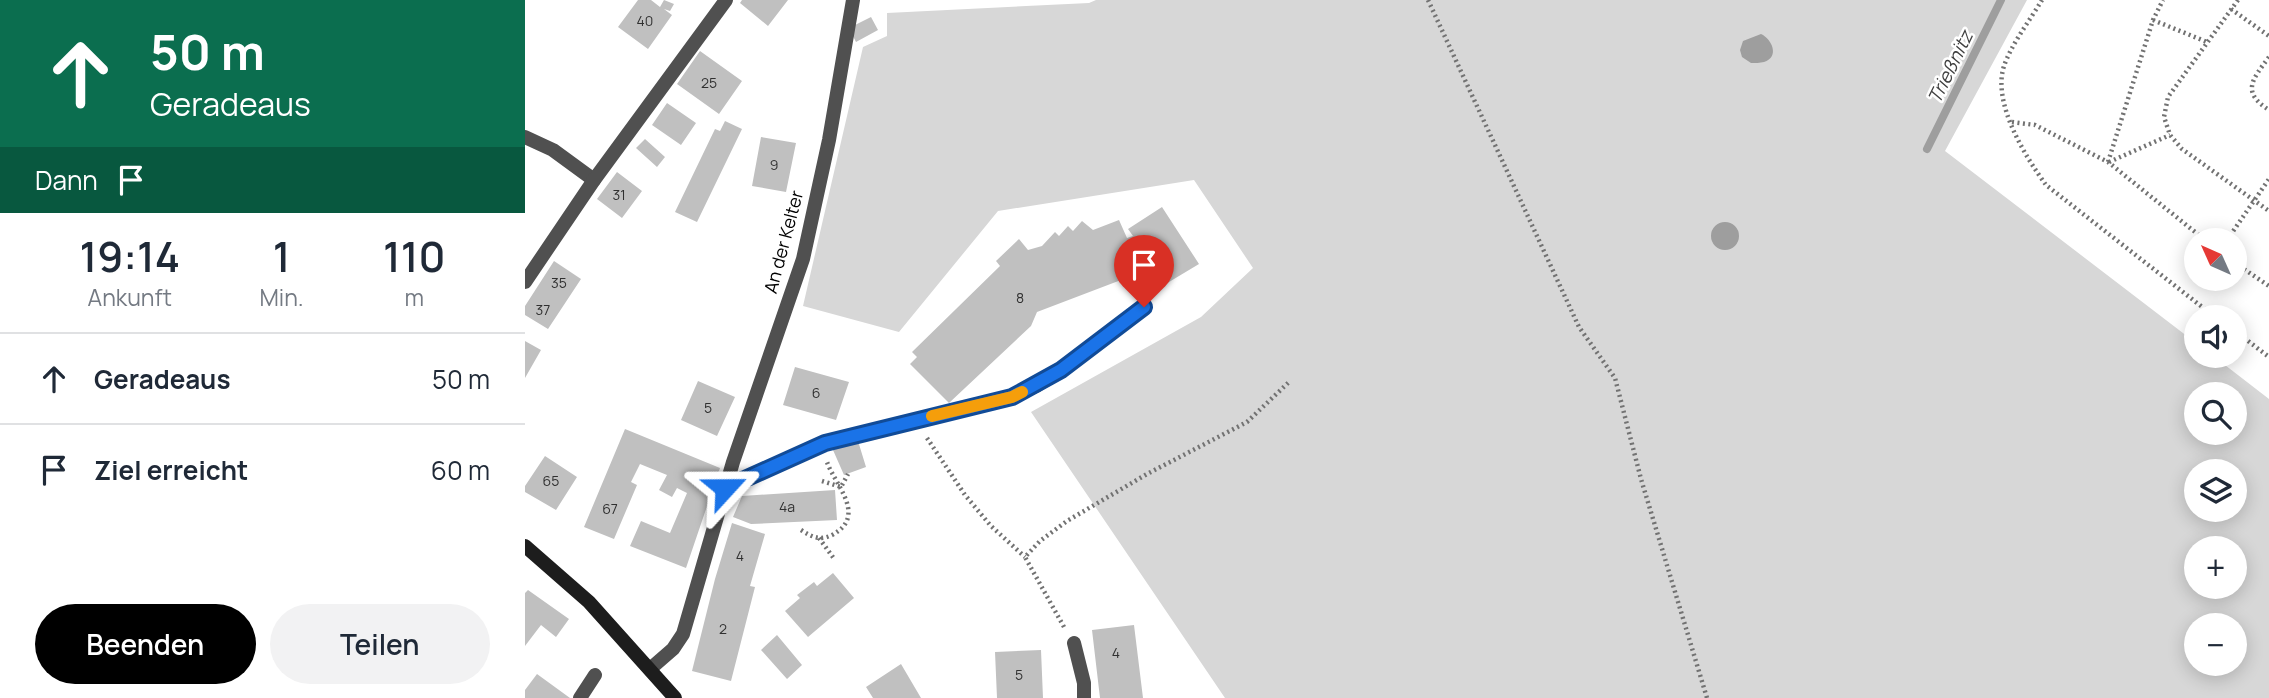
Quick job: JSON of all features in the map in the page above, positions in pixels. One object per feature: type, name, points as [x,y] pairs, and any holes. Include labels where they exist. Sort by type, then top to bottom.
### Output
[{"type":"street","points":[[525,282],[594,180],[726,0]]},
{"type":"street","name":"An der Kelter","points":[[650,669],[673,649],[683,634],[725,488],[803,259],[829,140],[852,0]]},
{"type":"street","points":[[525,137],[553,150],[594,180]]},
{"type":"street","points":[[725,488],[821,445],[1012,397],[1061,370],[1144,307]]},
{"type":"street","points":[[525,546],[589,602],[675,698]]},
{"type":"street","points":[[1074,643],[1084,683],[1084,698]]},
{"type":"street","points":[[580,698],[595,676]]},
{"type":"path","points":[[1428,0],[1579,327],[1615,378],[1641,479],[1707,698]]},
{"type":"path","points":[[2042,0],[2005,64],[2001,84],[2026,157],[2046,184],[2200,305]]},
{"type":"path","points":[[2108,162],[2153,20],[2163,0]]},
{"type":"path","points":[[2238,0],[2168,97],[2164,117],[2170,135],[2182,149],[2269,211]]},
{"type":"path","points":[[2231,9],[2269,36]]},
{"type":"path","points":[[2153,20],[2207,42]]},
{"type":"path","points":[[2269,57],[2251,87],[2251,94],[2257,103],[2269,110]]},
{"type":"path","points":[[2012,122],[2035,125],[2108,162],[2190,228]]},
{"type":"path","points":[[2108,162],[2170,135]]},
{"type":"path","points":[[2235,228],[2269,178]]},
{"type":"path","points":[[2247,271],[2269,286]]},
{"type":"path","points":[[2247,340],[2269,357]]},
{"type":"path","points":[[1025,557],[1040,541],[1067,521],[1147,474],[1247,422],[1289,382]]},
{"type":"path","points":[[915,420],[965,495],[991,526],[1025,557],[1074,643]]},
{"type":"path","points":[[818,538],[829,537],[844,524],[849,505],[834,479],[821,445]]},
{"type":"path","points":[[841,487],[848,474]]},
{"type":"path","points":[[822,481],[841,487]]},
{"type":"path","points":[[801,530],[818,538],[835,561]]},
{"type":"shaded area","points":[[1096,0],[2027,0],[1945,151],[2184,334],[2184,368],[2229,368],[2247,382],[2184,382],[2184,445],[2247,445],[2247,382],[2269,399],[2269,698],[1225,698],[1031,412],[1201,317],[1253,268],[1194,180],[998,211],[899,332],[803,306],[863,47],[887,36],[887,13],[1089,3]]},
{"type":"shaded area","points":[[1761,34],[1773,48],[1772,56],[1764,62],[1751,63],[1742,57],[1740,50],[1743,41]]},
{"type":"shaded area","points":[[1725,222],[1735,226],[1739,236],[1735,246],[1725,250],[1715,246],[1711,236],[1715,226]]},
{"type":"building","points":[[638,0],[651,0],[660,7],[664,0],[674,4],[670,11],[664,9],[672,15],[648,49],[618,27]]},
{"type":"building","points":[[742,0],[788,0],[768,26],[740,3]]},
{"type":"building","points":[[871,17],[878,30],[856,42],[849,28]]},
{"type":"building","points":[[700,51],[742,81],[719,114],[677,84]]},
{"type":"building","points":[[667,103],[696,123],[681,145],[652,125]]},
{"type":"building","points":[[725,121],[742,129],[697,222],[675,212],[715,129],[720,131]]},
{"type":"building","points":[[761,137],[796,143],[786,192],[752,186]]},
{"type":"building","points":[[645,139],[665,157],[657,167],[636,148]]},
{"type":"building","points":[[617,172],[642,191],[622,218],[597,199]]},
{"type":"building","points":[[1162,207],[1199,264],[1164,285],[1152,268],[1128,280],[1121,280],[1037,312],[1031,326],[949,403],[910,364],[917,357],[912,352],[1000,266],[996,261],[1019,239],[1028,250],[1042,246],[1055,232],[1059,236],[1068,226],[1073,231],[1082,221],[1093,230],[1119,220],[1127,238],[1133,236],[1128,229]]},
{"type":"building","points":[[554,261],[581,279],[548,329],[525,315],[525,306]]},
{"type":"building","points":[[525,341],[541,350],[525,378]]},
{"type":"building","points":[[795,367],[849,382],[836,420],[783,405]]},
{"type":"building","points":[[698,381],[735,397],[717,436],[681,420]]},
{"type":"building","points":[[625,429],[720,468],[686,568],[630,546],[641,521],[670,533],[687,493],[677,488],[672,497],[659,490],[667,475],[640,464],[631,482],[637,485],[614,539],[584,527]]},
{"type":"building","points":[[858,441],[866,467],[844,475],[833,450]]},
{"type":"building","points":[[545,456],[577,477],[556,510],[525,492],[525,486]]},
{"type":"building","points":[[835,490],[837,520],[751,524],[733,517],[742,496]]},
{"type":"building","points":[[732,523],[765,534],[750,586],[755,587],[731,681],[692,671]]},
{"type":"building","points":[[833,573],[854,598],[808,637],[785,611],[800,598],[797,595],[814,582],[817,586]]},
{"type":"building","points":[[528,590],[569,619],[556,637],[541,625],[525,646],[525,593]]},
{"type":"building","points":[[1134,625],[1143,698],[1100,698],[1092,630]]},
{"type":"building","points":[[777,635],[802,665],[787,679],[761,650]]},
{"type":"building","points":[[1041,650],[1043,698],[997,698],[995,652]]},
{"type":"building","points":[[901,664],[921,698],[873,698],[866,687]]},
{"type":"building","points":[[537,674],[570,698],[525,698],[525,690]]},
{"type":"waterway","name":"Trießnitz","points":[[1927,149],[2001,0]]},
{"type":"slow traffic","points":[[932,416],[1012,397],[1022,392]]},
{"type":"route","points":[[725,488],[825,443],[1012,397],[1061,370],[1144,307]]}]
